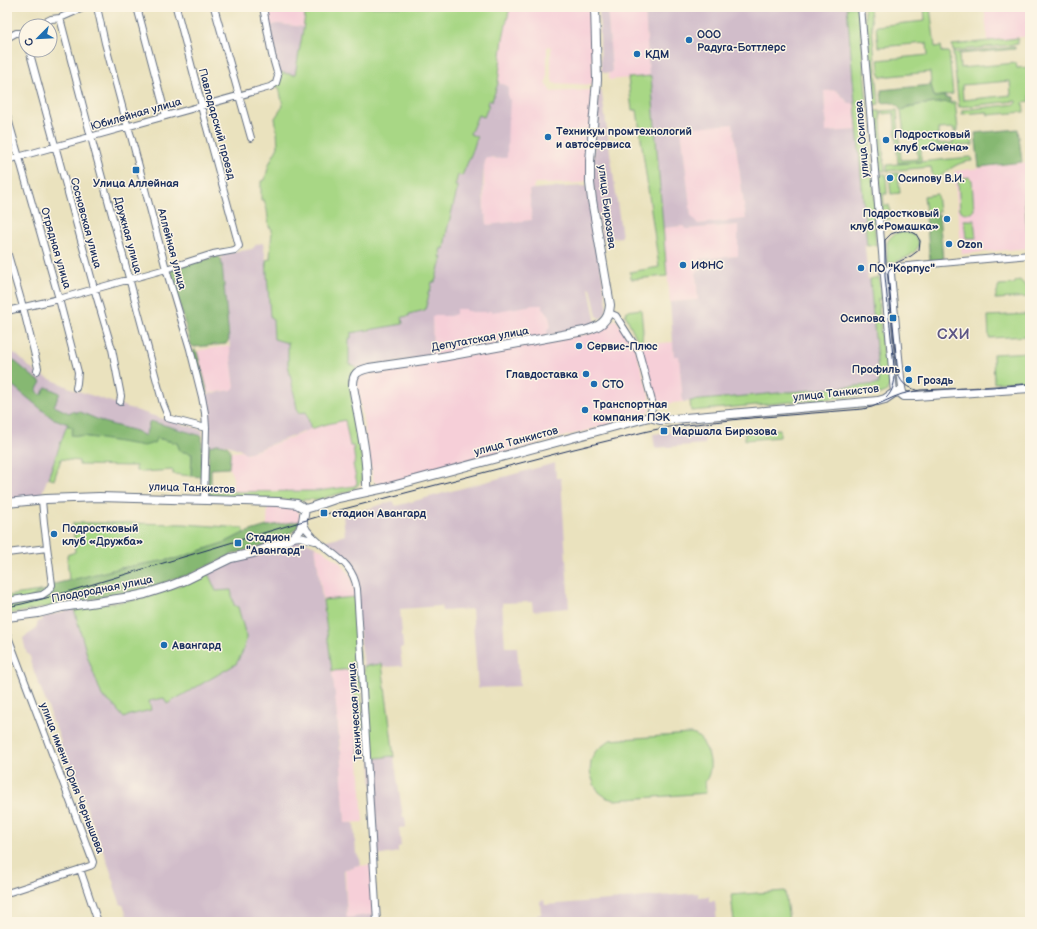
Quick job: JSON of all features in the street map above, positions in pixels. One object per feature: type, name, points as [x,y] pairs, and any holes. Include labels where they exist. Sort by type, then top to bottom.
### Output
[{"type":"main road","name":"улица Бирюзова","points":[[595,7],[597,80],[590,162],[590,183],[610,305],[609,313]]},
{"type":"main road","name":"Депутатская улица","points":[[367,491],[368,473],[366,458],[353,386],[353,378],[355,375],[362,370],[589,330],[601,324],[609,313]]},
{"type":"main road","name":"улица Танкистов","points":[[7,503],[99,497],[278,502],[297,504],[305,508],[338,498],[385,488],[649,417],[660,420],[878,401],[900,392],[916,396],[1030,388]]},
{"type":"main road","points":[[292,538],[300,530],[305,508]]},
{"type":"main road","name":"Плодородная улица","points":[[7,617],[145,594],[188,579],[231,558],[253,553],[292,538]]},
{"type":"street","points":[[60,18],[85,7]]},
{"type":"street","name":"Аллейная улица","points":[[97,7],[105,44],[128,127],[132,136],[166,269],[190,349],[202,397],[206,428],[204,500]]},
{"type":"street","points":[[137,7],[166,116]]},
{"type":"street","name":"Павлодарский проезд","points":[[166,269],[213,254],[235,250],[239,246],[176,7]]},
{"type":"street","points":[[214,7],[251,138]]},
{"type":"street","name":"Юбилейная улица","points":[[7,160],[270,87],[276,83],[278,76],[272,55],[263,7]]},
{"type":"street","name":"улица Осипова","points":[[861,7],[883,270],[900,392]]},
{"type":"street","name":"Дружная улица","points":[[60,18],[167,418],[206,428]]},
{"type":"street","points":[[7,38],[18,34]]},
{"type":"street","name":"Сосновская улица","points":[[31,58],[112,349],[121,396],[120,402]]},
{"type":"street","name":"Отрядная улица","points":[[7,115],[60,298],[78,372],[76,388]]},
{"type":"street","points":[[7,252],[23,307],[38,368],[37,371]]},
{"type":"street","points":[[883,270],[897,267],[1030,255]]},
{"type":"street","points":[[7,311],[166,269]]},
{"type":"street","points":[[892,269],[891,274],[900,392]]},
{"type":"street","points":[[609,313],[616,316],[639,352],[653,405],[649,417]]},
{"type":"street","points":[[7,601],[42,595],[48,591],[52,585],[46,548],[42,500]]},
{"type":"street","name":"Техническая улица","points":[[303,522],[313,537],[343,561],[348,567],[355,580],[357,590],[377,922]]},
{"type":"street","points":[[292,538],[300,537],[320,543]]},
{"type":"street","points":[[7,553],[46,548]]},
{"type":"street","name":"улица имени Юрия Чернышова","points":[[7,634],[93,860],[92,865],[80,869]]},
{"type":"street","points":[[7,893],[80,869],[98,922]]},
{"type":"shaded area","points":[[264,7],[306,7],[303,27],[278,24],[268,26]]},
{"type":"shaded area","points":[[510,7],[592,7],[593,85],[553,83],[551,74],[551,47],[547,46],[547,79],[545,83],[551,92],[592,90],[588,178],[586,181],[581,183],[535,183],[533,189],[529,191],[532,220],[487,225],[486,215],[484,215],[484,166],[486,158],[490,157],[498,159],[508,118],[508,86],[498,83],[503,38]]},
{"type":"shaded area","points":[[599,7],[607,7],[611,73],[605,73],[601,70]]},
{"type":"shaded area","points":[[607,7],[645,7],[649,76],[609,80],[608,73],[612,71]]},
{"type":"shaded area","points":[[645,7],[847,7],[856,104],[849,103],[836,90],[824,91],[826,132],[858,130],[867,246],[865,246],[868,279],[870,279],[879,384],[683,402],[679,356],[674,356],[670,302],[698,300],[696,271],[700,270],[699,259],[738,256],[738,225],[686,229],[683,226],[663,228],[651,77],[649,76]],"holes":[[[733,124],[746,219],[698,224],[691,216],[681,128]]]},
{"type":"shaded area","points":[[984,7],[1028,7],[1030,36],[988,41]]},
{"type":"shaded area","points":[[278,24],[303,27],[295,75],[278,72],[268,26]]},
{"type":"shaded area","points":[[498,83],[508,86],[508,99],[510,99],[507,157],[499,159],[491,157],[486,158],[483,183],[484,215],[486,215],[487,225],[532,220],[529,190],[587,186],[607,305],[606,312],[601,319],[597,316],[591,288],[589,288],[596,323],[548,336],[547,330],[551,326],[549,316],[542,305],[533,305],[491,312],[471,312],[466,311],[466,309],[456,309],[456,314],[450,316],[432,316],[433,356],[357,369],[349,364],[349,338],[351,333],[403,324],[402,317],[425,310],[429,295],[428,291],[430,291],[432,282],[435,282],[442,257],[440,257],[440,252],[441,248],[444,248],[457,187],[455,187],[459,175],[461,176],[473,150],[477,137],[470,134],[478,115],[484,117],[489,105],[487,104],[489,100],[492,101]]},
{"type":"shaded area","points":[[601,88],[622,237],[602,239],[593,176],[598,95]]},
{"type":"shaded area","points":[[836,90],[849,103],[856,104],[858,130],[826,132],[824,91]]},
{"type":"shaded area","points":[[733,124],[746,219],[698,224],[691,217],[681,127]]},
{"type":"shaded area","points":[[1030,162],[1030,248],[962,254],[954,171]]},
{"type":"shaded area","name":"ИФНС","points":[[738,225],[738,256],[699,259],[700,270],[696,271],[698,300],[670,302],[663,228],[683,226],[686,229]]},
{"type":"shaded area","points":[[263,243],[266,260],[270,316],[273,320],[274,339],[289,343],[288,364],[298,413],[306,412],[311,429],[246,454],[242,450],[224,444],[209,446],[205,399],[208,394],[232,390],[235,387],[221,259],[223,254],[252,249],[257,244]]},
{"type":"shaded area","points":[[533,305],[543,305],[544,310],[549,316],[551,326],[548,336],[433,356],[432,316],[450,316],[456,309],[466,309],[471,312],[488,312]]},
{"type":"shaded area","points":[[616,320],[635,347],[651,402],[649,411],[644,415],[385,485],[378,485],[373,480],[357,383],[361,375],[365,373],[593,333]]},
{"type":"shaded area","points":[[673,342],[674,356],[679,355],[683,402],[656,405],[641,351],[641,345]]},
{"type":"shaded area","points":[[227,346],[230,349],[235,387],[233,390],[208,393],[197,352],[200,350]]},
{"type":"shaded area","points":[[11,352],[17,355],[37,373],[75,390],[160,418],[200,429],[203,431],[202,436],[150,421],[145,436],[135,431],[106,423],[78,411],[77,413],[69,413],[54,406],[46,388],[41,395],[35,391],[41,382],[11,358]]},
{"type":"shaded area","points":[[7,381],[52,418],[68,424],[40,498],[7,501]]},
{"type":"shaded area","points":[[345,420],[350,446],[353,446],[355,463],[353,464],[357,483],[355,485],[318,491],[233,492],[233,477],[229,468],[230,452],[243,451],[247,454],[303,433],[304,435],[303,432],[311,429]]},
{"type":"shaded area","points":[[705,428],[705,444],[655,448],[653,434]]},
{"type":"shaded area","points":[[555,463],[556,478],[561,478],[569,608],[533,611],[532,602],[502,603],[505,647],[517,647],[520,686],[478,688],[472,609],[442,611],[441,606],[400,609],[403,647],[400,648],[402,666],[382,667],[382,664],[364,666],[351,567],[346,560],[323,541],[345,535],[343,516],[393,501],[396,506]]},
{"type":"shaded area","points":[[268,504],[296,509],[299,512],[300,521],[267,526]]},
{"type":"shaded area","points":[[304,541],[315,546],[335,695],[341,751],[345,823],[354,823],[356,853],[360,859],[361,865],[354,866],[354,868],[344,869],[347,918],[375,914],[376,922],[129,922],[123,905],[121,905],[104,853],[68,760],[66,760],[65,757],[67,756],[62,751],[64,748],[62,748],[60,743],[61,742],[54,723],[52,723],[51,715],[30,661],[29,654],[27,654],[23,638],[35,630],[38,622],[42,620],[43,617],[74,609],[88,658],[102,696],[112,704],[124,718],[150,710],[149,701],[164,698],[168,704],[236,664],[243,651],[246,636],[238,607],[234,605],[231,590],[216,592],[208,573],[230,561],[289,542]]},
{"type":"shaded area","points":[[315,546],[341,563],[350,575],[355,597],[323,600]]},
{"type":"shaded area","points":[[353,668],[363,822],[345,823],[341,751],[332,671]]},
{"type":"shaded area","points":[[394,757],[403,817],[405,817],[406,827],[399,828],[401,846],[398,847],[398,852],[377,856],[370,759]]},
{"type":"shaded area","points":[[372,865],[375,914],[347,918],[345,869],[354,868],[354,866]]},
{"type":"shaded area","points":[[698,893],[699,897],[709,896],[709,901],[715,901],[717,922],[537,922],[537,915],[541,914],[540,901],[544,900],[545,905]]},
{"type":"green space","points":[[306,7],[510,7],[503,38],[498,83],[492,101],[489,100],[487,104],[489,105],[484,117],[478,115],[470,134],[477,137],[462,176],[458,175],[455,186],[458,187],[447,230],[444,249],[441,248],[440,257],[442,257],[435,282],[432,282],[430,292],[428,292],[429,295],[425,310],[402,317],[403,324],[351,333],[351,338],[349,338],[349,364],[357,369],[351,374],[349,382],[363,465],[362,481],[354,489],[320,499],[213,498],[211,497],[211,492],[318,491],[355,486],[357,483],[353,464],[355,463],[353,446],[350,446],[345,420],[311,429],[306,412],[298,413],[288,364],[288,343],[274,339],[273,320],[270,316],[266,260],[270,259],[272,229],[269,227],[264,200],[261,200],[261,181],[265,180],[269,164],[278,147],[275,118],[283,106],[279,87],[275,87],[278,72],[295,75]]},
{"type":"green space","points":[[847,7],[859,7],[876,216],[874,219],[876,245],[867,246]]},
{"type":"green space","points":[[864,7],[870,7],[879,104],[873,105]]},
{"type":"green space","points":[[924,7],[930,7],[935,47],[941,46],[942,52],[949,52],[953,94],[934,97],[930,72],[880,77],[878,60],[928,55],[927,43],[878,47],[876,26],[925,21]]},
{"type":"green space","points":[[1018,38],[1018,44],[953,51],[952,45]]},
{"type":"green space","points":[[1015,47],[1015,49],[959,54],[960,68],[1016,63],[1017,68],[1030,67],[1030,102],[1023,103],[1024,112],[988,115],[987,112],[962,114],[962,110],[1016,104],[1016,101],[959,107],[953,53]],"holes":[[[1010,81],[1011,95],[963,100],[962,85]]]},
{"type":"green space","points":[[651,76],[667,276],[631,279],[630,272],[659,267],[637,110],[632,110],[628,78]]},
{"type":"green space","points":[[931,85],[934,97],[945,96],[945,98],[950,98],[950,103],[917,105],[914,107],[907,107],[901,111],[893,103],[882,103],[881,90]]},
{"type":"green space","points":[[949,102],[952,105],[952,102],[955,102],[957,132],[954,132],[954,128],[938,129],[938,135],[909,138],[904,134],[901,111],[907,107],[914,107],[917,105]]},
{"type":"green space","points":[[897,110],[901,160],[918,159],[916,140],[937,138],[937,144],[953,143],[953,137],[972,136],[973,145],[921,149],[921,161],[898,163],[894,113],[882,114],[882,111]]},
{"type":"green space","points":[[873,111],[880,111],[885,171],[879,171]]},
{"type":"green space","points":[[1018,129],[1022,162],[979,167],[975,133]]},
{"type":"green space","points":[[971,157],[972,161],[957,165],[941,176],[933,179],[931,167],[887,171],[887,165]]},
{"type":"green space","points":[[898,173],[900,193],[891,194],[889,174]]},
{"type":"green space","points":[[879,174],[886,174],[887,194],[883,194],[884,205],[889,205],[890,219],[883,220]]},
{"type":"green space","points":[[969,177],[972,180],[974,210],[971,213],[964,213],[960,210],[958,181],[959,179]]},
{"type":"green space","points":[[1030,192],[1030,230],[1027,231],[1024,193]]},
{"type":"green space","points":[[937,194],[939,212],[926,213],[924,196]]},
{"type":"green space","points":[[939,214],[943,260],[930,261],[926,215]]},
{"type":"green space","points":[[964,220],[974,220],[976,238],[966,238]]},
{"type":"green space","points":[[902,232],[909,233],[915,237],[918,246],[913,253],[907,257],[899,261],[887,263],[887,243],[893,235]]},
{"type":"green space","points":[[218,256],[221,259],[222,264],[229,339],[226,344],[194,347],[191,345],[170,272],[171,269]]},
{"type":"green space","points":[[879,277],[881,299],[878,299],[883,354],[886,354],[890,384],[886,392],[880,394],[691,411],[690,401],[879,384],[870,279]]},
{"type":"green space","points":[[1019,280],[1030,291],[1030,297],[995,299],[999,285],[1014,284]]},
{"type":"green space","points":[[641,309],[643,331],[642,340],[639,341],[625,314],[627,311]]},
{"type":"green space","points":[[1030,314],[1030,336],[989,338],[988,316]]},
{"type":"green space","points":[[7,348],[11,352],[11,358],[41,382],[36,391],[41,395],[46,387],[60,393],[54,406],[69,413],[72,411],[77,413],[78,411],[106,423],[136,431],[145,436],[150,421],[202,436],[202,477],[191,476],[192,454],[180,451],[177,443],[157,438],[154,443],[144,446],[71,435],[73,428],[67,425],[68,424],[52,418],[7,381]]},
{"type":"green space","points":[[194,350],[197,352],[208,393],[205,393],[193,353]]},
{"type":"green space","points":[[1030,352],[1030,381],[994,383],[993,354]]},
{"type":"green space","points":[[67,425],[73,428],[72,435],[89,437],[157,438],[177,443],[192,454],[191,476],[173,474],[173,470],[144,472],[136,471],[136,466],[79,465],[79,461],[61,459],[54,480],[48,478]]},
{"type":"green space","points":[[780,429],[780,437],[745,440],[745,432]]},
{"type":"green space","points":[[223,444],[229,448],[229,468],[211,469],[211,497],[207,491],[209,446]]},
{"type":"green space","points":[[300,521],[296,529],[275,542],[231,555],[188,575],[145,590],[62,604],[58,594],[24,603],[40,591],[46,591],[50,585],[121,568],[179,558],[226,542],[244,533],[267,526]]},
{"type":"green space","points":[[73,523],[184,524],[243,528],[244,533],[226,542],[179,558],[121,568],[69,581],[67,555],[75,552]]},
{"type":"green space","name":"Авангард","points":[[208,573],[216,591],[231,590],[234,605],[238,607],[246,640],[243,651],[236,664],[167,704],[164,698],[149,701],[151,710],[124,718],[112,704],[102,696],[88,658],[74,609],[145,598]]},
{"type":"green space","points":[[40,591],[25,602],[59,594],[62,604],[7,614],[7,596]]},
{"type":"green space","points":[[355,597],[365,752],[363,755],[359,756],[353,669],[332,671],[323,600]]},
{"type":"green space","points":[[382,664],[394,757],[370,759],[364,666]]},
{"type":"green space","points":[[689,734],[700,738],[710,758],[709,773],[705,782],[706,793],[615,800],[607,798],[599,792],[594,784],[590,772],[591,761],[595,752],[610,740]]},
{"type":"green space","points":[[785,891],[789,922],[734,922],[731,895]]},
{"type":"tram line","points":[[884,400],[892,390],[895,377],[885,276],[885,240],[891,234],[908,230],[916,234],[920,241],[919,250],[911,256],[896,263],[889,270],[888,274],[898,374],[905,385],[917,390]]},
{"type":"tram line","points":[[7,607],[50,597],[340,510],[648,431],[669,427],[740,419],[863,409],[872,407],[902,394],[920,390],[1030,384]]},
{"type":"place","name":"ООО Радуга-Боттлерс","points":[[689,40]]},
{"type":"place","name":"КДМ","points":[[637,54]]},
{"type":"place","name":"Техникум промтехнологий и автосервиса","points":[[548,137]]},
{"type":"place","name":"Подростковый клуб «Смена»","points":[[886,140]]},
{"type":"place","name":"Улица Аллейная","points":[[136,170]]},
{"type":"place","name":"Осипову В.И.","points":[[890,178]]},
{"type":"place","name":"Подростковый клуб «Ромашка»","points":[[947,219]]},
{"type":"place","name":"Ozon","points":[[949,244]]},
{"type":"place","name":"ИФНС","points":[[683,265]]},
{"type":"place","name":"ПО \"Корпус\"","points":[[861,268]]},
{"type":"place","name":"Осипова","points":[[893,318]]},
{"type":"place","name":"Сервис-Плюс","points":[[579,346]]},
{"type":"place","name":"Профиль","points":[[908,369]]},
{"type":"place","name":"Главдоставка","points":[[586,374]]},
{"type":"place","name":"Гроздь","points":[[909,380]]},
{"type":"place","name":"СТО","points":[[594,384]]},
{"type":"place","name":"Транспортная компания ПЭК","points":[[585,410]]},
{"type":"place","name":"Маршала Бирюзова","points":[[664,431]]},
{"type":"place","name":"стадион Авангард","points":[[324,513]]},
{"type":"place","name":"Подростковый клуб «Дружба»","points":[[54,534]]},
{"type":"place","name":"Стадион \"Авангард\"","points":[[238,543]]},
{"type":"place","name":"Авангард","points":[[164,645]]},
{"type":"district","name":"СХИ","points":[[954,334]]}]
